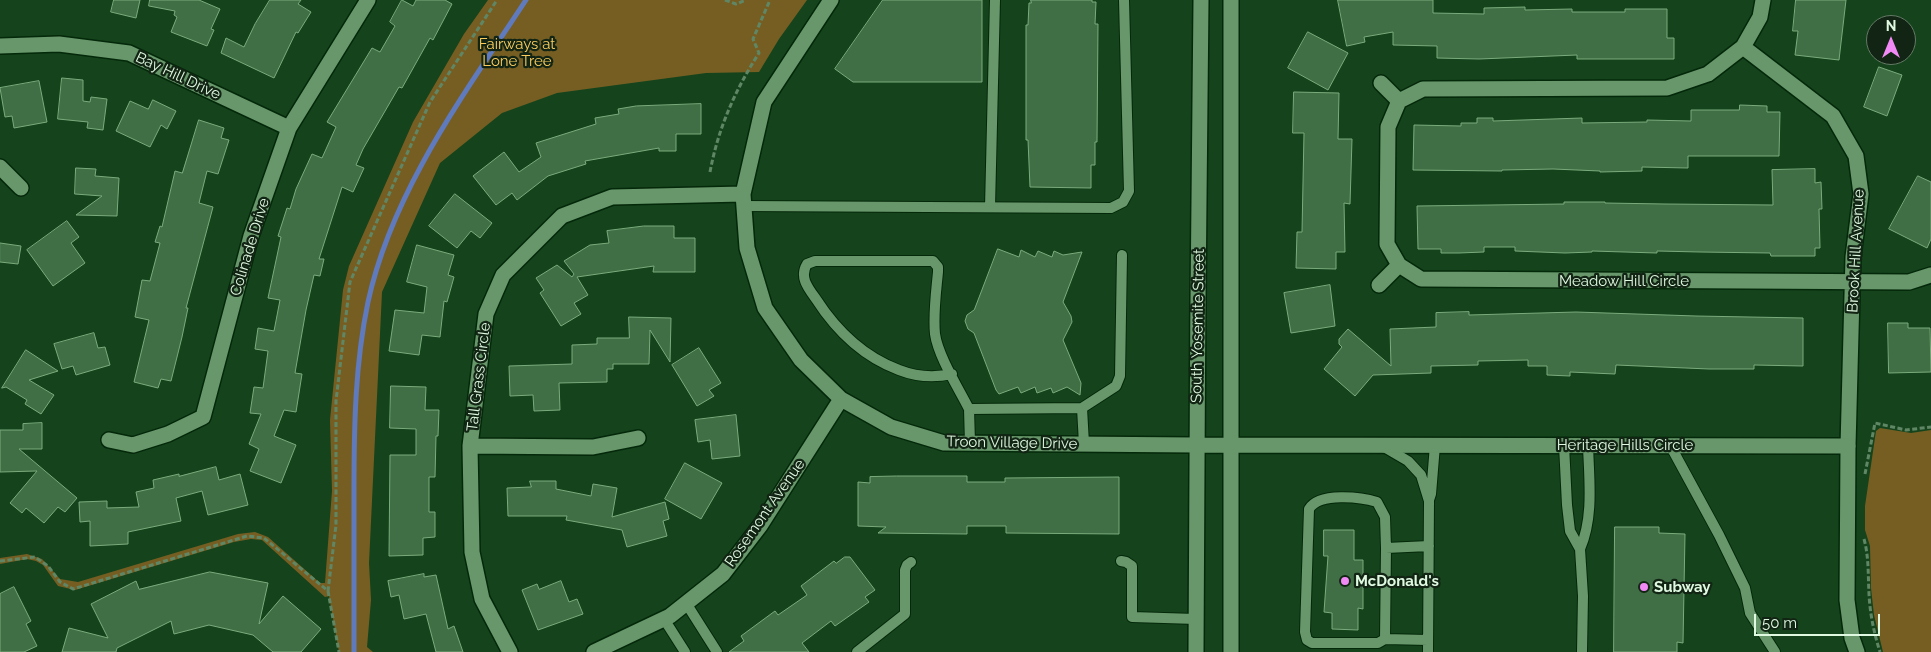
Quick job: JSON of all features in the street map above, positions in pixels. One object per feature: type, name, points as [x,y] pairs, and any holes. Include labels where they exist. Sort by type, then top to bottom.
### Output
[{"type":"street","name":"Colinade Drive","points":[[109,440],[133,445],[168,434],[203,417],[251,236],[289,128],[368,0]]},
{"type":"street","name":"Troon Village Drive","points":[[831,0],[764,102],[743,200],[747,248],[765,308],[801,360],[841,399],[891,427],[944,443],[1196,445]]},
{"type":"street","name":"South Yosemite Street","points":[[1196,652],[1196,445],[1199,330],[1201,0]]},
{"type":"street","points":[[1231,0],[1231,652]]},
{"type":"street","points":[[1381,83],[1399,101],[1423,90],[1667,88],[1708,74],[1743,47],[1760,17],[1763,0]]},
{"type":"street","name":"Bay Hill Drive","points":[[0,46],[59,44],[129,53],[289,128]]},
{"type":"street","name":"Brook Hill Avenue","points":[[1743,47],[1833,116],[1856,156],[1861,194],[1853,257],[1848,446]]},
{"type":"street","name":"Meadow Hill Circle","points":[[1399,101],[1388,127],[1387,244],[1399,265],[1421,279],[1909,282],[1931,276]]},
{"type":"street","points":[[0,167],[21,188]]},
{"type":"street","name":"Tall Grass Circle","points":[[510,652],[482,598],[472,552],[470,446],[486,314],[503,275],[562,216],[612,197],[743,200]]},
{"type":"street","points":[[1379,285],[1399,265]]},
{"type":"street","name":"Rosemont Avenue","points":[[594,652],[664,618],[723,574],[760,526],[841,399]]},
{"type":"street","points":[[470,446],[593,447],[638,438]]},
{"type":"street","name":"Heritage Hills Circle","points":[[1196,445],[1848,446]]},
{"type":"street","points":[[1848,446],[1847,600],[1852,638],[1857,652]]},
{"type":"lane","points":[[990,207],[996,0]]},
{"type":"lane","points":[[743,200],[990,207],[1111,208],[1123,202],[1129,191],[1124,0]]},
{"type":"lane","points":[[969,409],[1082,408],[1116,386],[1120,376],[1122,256]]},
{"type":"lane","points":[[952,374],[936,377],[920,376],[898,370],[869,354],[843,335],[826,315],[807,285],[804,268],[807,264],[815,261],[933,261],[938,267],[934,310],[935,336],[940,352],[952,374],[969,409],[970,443]]},
{"type":"lane","points":[[1082,408],[1084,444]]},
{"type":"lane","points":[[1379,445],[1408,461],[1421,475],[1429,501]]},
{"type":"lane","points":[[1428,652],[1429,501],[1435,445]]},
{"type":"lane","points":[[1564,445],[1570,531],[1580,549],[1583,596],[1582,652]]},
{"type":"lane","points":[[1580,549],[1586,535],[1589,502],[1588,445]]},
{"type":"lane","points":[[1670,446],[1719,535],[1745,588],[1750,613],[1776,652]]},
{"type":"lane","points":[[1385,639],[1385,517],[1377,502],[1368,500],[1325,498],[1314,502],[1309,509],[1305,632],[1307,640],[1312,643],[1378,643],[1385,639],[1428,640]]},
{"type":"lane","points":[[1386,548],[1429,546]]},
{"type":"lane","points":[[1121,560],[1132,566],[1132,617],[1196,618]]},
{"type":"lane","points":[[857,652],[905,614],[905,570],[911,562]]},
{"type":"lane","points":[[686,603],[717,652]]},
{"type":"lane","points":[[664,618],[685,652]]},
{"type":"lane","points":[[1231,634],[1237,652]]},
{"type":"path","points":[[339,652],[328,592],[336,525],[336,401],[350,282],[430,102],[497,0]]},
{"type":"path","points":[[725,0],[736,4],[746,0]]},
{"type":"path","points":[[710,172],[722,124],[759,53],[753,38],[770,0]]},
{"type":"path","points":[[1865,475],[1875,423],[1906,430],[1931,427]]},
{"type":"path","points":[[1862,533],[1867,550],[1869,595],[1880,652]]},
{"type":"path","points":[[0,561],[35,557],[48,566],[60,582],[73,589],[247,536],[264,538],[328,592]]},
{"type":"green space","name":"Fairways at Lone Tree","points":[[488,0],[807,0],[779,39],[759,72],[706,73],[557,93],[502,113],[440,163],[382,292],[369,563],[371,600],[367,647],[373,652],[339,652],[329,596],[325,597],[262,540],[251,539],[234,542],[75,590],[58,586],[43,565],[36,561],[27,559],[0,564],[0,558],[27,554],[42,559],[60,579],[78,582],[238,534],[255,532],[268,537],[320,583],[325,583],[332,491],[330,420],[343,290],[349,266],[413,122],[464,34]]},
{"type":"green space","points":[[1880,428],[1911,433],[1931,430],[1931,652],[1883,652],[1874,615],[1870,546],[1865,530],[1865,506],[1876,431]]},
{"type":"building","points":[[114,0],[140,0],[136,18],[111,12]]},
{"type":"building","points":[[150,0],[199,0],[220,9],[211,29],[214,30],[207,46],[171,32],[177,17],[174,15],[175,11],[149,6]]},
{"type":"building","points":[[270,0],[301,0],[298,4],[311,12],[298,33],[296,32],[274,78],[221,53],[226,38],[244,47],[255,24]]},
{"type":"building","points":[[402,0],[413,6],[416,0],[445,0],[452,4],[433,40],[430,38],[402,88],[399,87],[363,149],[356,165],[364,168],[353,192],[342,187],[319,259],[324,259],[320,276],[314,275],[306,310],[295,373],[302,374],[296,412],[284,410],[274,436],[296,445],[281,483],[250,471],[259,449],[249,444],[261,414],[250,413],[254,387],[263,388],[268,351],[255,349],[258,328],[274,331],[280,300],[268,298],[281,237],[278,236],[287,208],[290,209],[296,189],[312,154],[322,158],[336,127],[327,122],[372,48],[380,52],[395,26],[390,22]]},
{"type":"building","points":[[883,0],[982,0],[982,82],[853,82],[835,69]]},
{"type":"building","points":[[1031,0],[1092,0],[1092,2],[1096,2],[1095,24],[1098,24],[1097,142],[1095,142],[1095,165],[1091,165],[1091,188],[1030,187],[1028,140],[1026,140],[1026,25],[1028,25],[1029,3],[1031,3]]},
{"type":"building","points":[[1338,0],[1433,0],[1433,13],[1484,14],[1484,8],[1525,7],[1525,10],[1572,9],[1572,12],[1625,12],[1625,9],[1667,9],[1667,38],[1674,38],[1674,59],[1577,59],[1577,55],[1479,59],[1437,58],[1437,46],[1393,45],[1393,32],[1364,37],[1365,42],[1347,46]]},
{"type":"building","points":[[1796,0],[1846,0],[1839,60],[1795,55],[1798,31],[1793,31]]},
{"type":"building","points":[[1308,32],[1348,53],[1328,90],[1288,68]]},
{"type":"building","points":[[1879,67],[1902,75],[1887,116],[1864,107]]},
{"type":"building","points":[[62,78],[83,80],[83,101],[90,102],[91,97],[107,99],[103,130],[87,128],[88,122],[58,119]]},
{"type":"building","points":[[39,81],[47,122],[14,128],[12,116],[5,117],[0,88]]},
{"type":"building","points":[[1294,92],[1339,93],[1338,139],[1352,139],[1350,204],[1344,203],[1345,252],[1336,252],[1336,269],[1296,268],[1297,232],[1302,232],[1304,133],[1293,133]]},
{"type":"building","points":[[153,100],[176,111],[167,129],[161,125],[150,147],[116,131],[130,101],[148,109]]},
{"type":"building","points":[[701,104],[701,134],[676,134],[676,151],[659,151],[659,148],[585,161],[586,164],[548,176],[517,200],[512,193],[496,205],[473,176],[504,152],[519,172],[541,157],[536,143],[596,124],[595,118],[619,114],[618,109],[636,106]]},
{"type":"building","points":[[1740,105],[1767,106],[1767,112],[1780,112],[1779,156],[1688,156],[1688,168],[1642,167],[1642,171],[1600,172],[1553,169],[1502,171],[1413,170],[1414,125],[1461,126],[1461,123],[1477,123],[1477,118],[1493,118],[1493,121],[1582,118],[1582,123],[1647,122],[1647,120],[1691,121],[1691,110],[1739,110]]},
{"type":"building","points":[[199,120],[224,128],[221,138],[229,140],[218,174],[207,171],[199,203],[213,207],[186,308],[188,308],[171,381],[161,379],[158,388],[134,382],[149,320],[135,317],[142,280],[150,281],[160,243],[155,242],[160,226],[162,227],[175,171],[182,173]]},
{"type":"building","points":[[76,168],[96,169],[95,176],[119,178],[117,216],[76,215],[102,196],[75,194]]},
{"type":"building","points":[[1815,169],[1815,183],[1821,182],[1822,209],[1819,209],[1820,248],[1815,248],[1815,256],[1771,256],[1770,253],[1657,251],[1657,253],[1592,251],[1565,253],[1515,251],[1515,247],[1484,247],[1484,252],[1459,253],[1441,253],[1441,249],[1418,249],[1417,206],[1564,204],[1564,202],[1773,205],[1772,170]]},
{"type":"building","points":[[1918,176],[1931,182],[1931,239],[1927,248],[1889,229]]},
{"type":"building","points":[[455,194],[492,223],[480,238],[471,231],[457,248],[429,226]]},
{"type":"building","points":[[67,221],[79,237],[71,243],[85,263],[53,286],[27,250]]},
{"type":"building","points":[[644,226],[674,226],[674,238],[695,238],[695,272],[653,272],[654,266],[577,277],[588,295],[574,303],[581,314],[561,326],[540,293],[544,290],[536,278],[557,265],[572,277],[574,274],[564,261],[590,245],[609,243],[607,231]]},
{"type":"building","points":[[0,243],[21,246],[18,264],[0,262]]},
{"type":"building","points":[[417,245],[454,255],[448,275],[454,277],[447,302],[444,301],[440,337],[422,335],[419,355],[389,351],[395,310],[424,313],[427,287],[407,282]]},
{"type":"building","points":[[998,249],[1019,257],[1021,250],[1035,257],[1038,251],[1052,257],[1054,251],[1063,255],[1082,252],[1063,302],[1071,316],[1072,322],[1063,340],[1081,383],[1080,395],[1067,387],[1053,393],[1051,388],[1037,393],[1035,387],[1021,393],[1018,387],[999,394],[996,390],[974,333],[968,329],[965,321],[967,315],[974,310]]},
{"type":"building","points":[[1330,285],[1335,326],[1291,333],[1284,293]]},
{"type":"building","points":[[1469,312],[1469,315],[1576,312],[1803,318],[1803,366],[1754,365],[1754,369],[1709,369],[1616,365],[1615,374],[1570,372],[1570,376],[1547,375],[1547,366],[1528,366],[1528,360],[1478,361],[1478,365],[1431,366],[1431,373],[1373,375],[1355,396],[1324,369],[1342,347],[1339,344],[1339,339],[1348,329],[1391,366],[1390,329],[1436,327],[1436,313]]},
{"type":"building","points":[[629,317],[671,318],[670,362],[650,330],[649,364],[613,364],[613,369],[607,369],[607,382],[559,383],[560,410],[534,411],[533,395],[510,396],[509,366],[572,364],[572,345],[597,344],[597,338],[629,338]]},
{"type":"building","points":[[1888,323],[1908,323],[1908,328],[1930,328],[1931,372],[1889,373]]},
{"type":"building","points":[[94,333],[98,348],[105,347],[110,365],[76,375],[73,366],[62,369],[54,344]]},
{"type":"building","points":[[699,348],[721,383],[709,390],[714,396],[697,406],[672,365]]},
{"type":"building","points":[[26,350],[58,371],[29,380],[54,395],[41,414],[25,404],[27,400],[6,387],[2,388]]},
{"type":"building","points":[[391,386],[426,387],[425,410],[439,410],[435,477],[429,477],[429,512],[435,512],[435,537],[423,538],[423,555],[389,556],[390,455],[416,455],[416,429],[390,428]]},
{"type":"building","points":[[736,415],[740,456],[712,459],[710,440],[698,442],[695,420]]},
{"type":"building","points":[[42,423],[42,449],[19,449],[77,498],[65,512],[58,507],[44,523],[26,508],[22,513],[10,503],[37,471],[0,472],[0,430],[23,430],[23,424]]},
{"type":"building","points":[[685,463],[722,483],[701,519],[665,499]]},
{"type":"building","points":[[216,467],[219,480],[240,474],[248,505],[208,515],[202,491],[176,498],[181,521],[128,532],[128,544],[90,546],[90,521],[80,522],[79,502],[107,501],[107,508],[139,507],[136,492],[154,488],[153,480]]},
{"type":"building","points":[[967,476],[967,482],[1005,482],[1005,478],[1119,477],[1119,534],[1006,533],[1006,526],[967,526],[967,534],[878,533],[886,527],[858,526],[858,482],[870,483],[870,477]]},
{"type":"building","points":[[530,481],[556,481],[556,489],[591,496],[593,484],[617,488],[612,517],[665,502],[669,519],[663,521],[667,536],[627,547],[622,530],[566,520],[567,516],[508,516],[507,488],[531,487]]},
{"type":"building","points":[[1615,527],[1659,527],[1659,533],[1685,534],[1683,643],[1677,642],[1677,652],[1614,652]]},
{"type":"building","points":[[1324,530],[1354,530],[1354,560],[1363,560],[1363,609],[1358,608],[1358,630],[1332,629],[1332,613],[1324,612],[1328,556],[1324,556]]},
{"type":"building","points":[[845,557],[850,557],[875,590],[865,597],[869,602],[835,626],[831,621],[802,643],[809,652],[729,652],[744,641],[741,636],[775,611],[778,615],[807,595],[801,586],[834,561],[836,563]]},
{"type":"building","points":[[210,572],[268,583],[259,624],[283,596],[321,629],[301,652],[273,652],[253,635],[209,625],[174,634],[171,621],[117,648],[116,652],[62,652],[69,628],[108,638],[91,604],[136,581],[139,589]]},
{"type":"building","points":[[424,574],[424,577],[436,575],[448,629],[454,626],[463,652],[436,652],[426,614],[404,619],[399,595],[391,597],[388,581]]},
{"type":"building","points":[[561,581],[569,602],[577,599],[583,614],[538,630],[522,590],[537,584],[539,589]]},
{"type":"building","points":[[14,587],[31,621],[26,624],[37,646],[24,652],[0,652],[0,594]]},
{"type":"waterway","points":[[354,652],[355,419],[360,349],[368,302],[379,261],[394,221],[412,182],[456,107],[526,0]]},
{"type":"place","name":"McDonald's","points":[[1345,581]]},
{"type":"place","name":"Subway","points":[[1644,587]]}]
